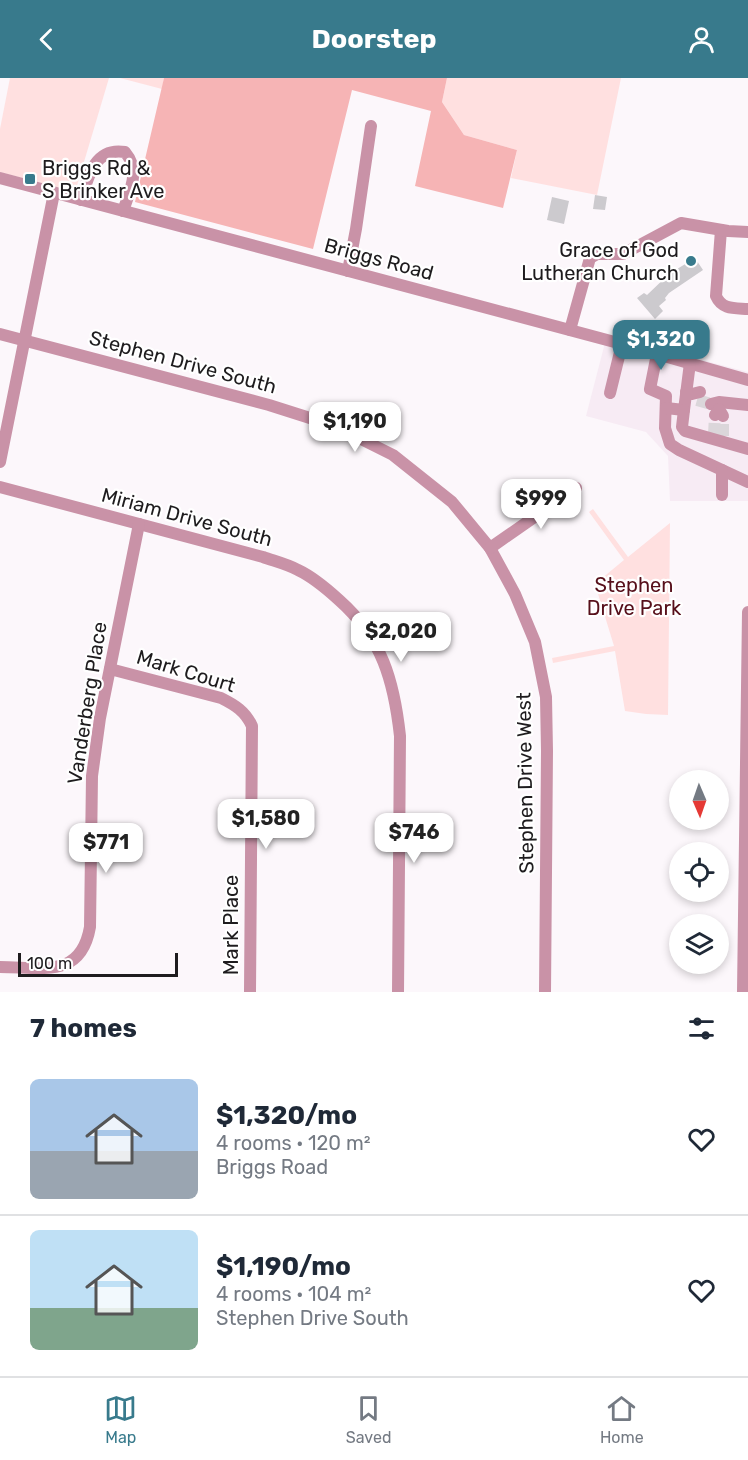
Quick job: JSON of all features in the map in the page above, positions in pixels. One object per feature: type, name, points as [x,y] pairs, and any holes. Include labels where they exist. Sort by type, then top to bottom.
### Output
[{"type":"street","points":[[348,271],[371,126]]},
{"type":"street","points":[[81,200],[87,178],[102,155],[114,150],[125,152],[133,162],[134,178],[123,211]]},
{"type":"street","name":"Briggs Road","points":[[0,178],[622,344],[748,380]]},
{"type":"street","points":[[0,462],[54,193]]},
{"type":"street","points":[[570,330],[590,258],[597,255],[623,254],[681,223],[748,232]]},
{"type":"street","points":[[721,230],[716,296],[726,308],[748,309]]},
{"type":"street","name":"Stephen Drive South","points":[[0,334],[269,405],[335,426],[393,455],[452,502],[490,548]]},
{"type":"street","points":[[610,393],[622,344]]},
{"type":"street","points":[[657,354],[650,389],[666,396],[665,428],[670,444],[748,482]]},
{"type":"street","points":[[690,363],[694,394],[684,410],[683,430],[719,437],[748,449]]},
{"type":"street","points":[[717,407],[748,405]]},
{"type":"street","points":[[666,408],[684,410]]},
{"type":"street","points":[[722,470],[722,495]]},
{"type":"street","name":"Miriam Drive South","points":[[0,487],[263,557],[298,570],[325,587],[352,611],[373,638],[385,662],[393,686],[400,736],[398,992]]},
{"type":"street","points":[[490,548],[576,488]]},
{"type":"street","name":"Vanderberg Place","points":[[0,967],[65,965],[77,958],[87,944],[90,927],[92,776],[110,669],[139,524]]},
{"type":"street","name":"Stephen Drive West","points":[[490,548],[515,594],[535,642],[546,697],[545,992]]},
{"type":"street","points":[[743,992],[748,612]]},
{"type":"street","name":"Mark Court","points":[[110,669],[220,698],[236,705],[247,716]]},
{"type":"street","name":"Mark Place","points":[[247,716],[252,726],[253,736],[250,992]]},
{"type":"shaded area","points":[[164,78],[447,78],[442,102],[464,135],[517,150],[503,208],[415,186],[431,111],[352,90],[313,249],[135,202]]},
{"type":"shaded area","points":[[607,335],[748,372],[748,501],[670,501],[668,456],[646,432],[586,416]]},
{"type":"green space","points":[[10,78],[109,78],[75,192],[0,172],[0,129]]},
{"type":"green space","points":[[120,78],[164,78],[162,89]]},
{"type":"green space","points":[[447,78],[621,78],[597,195],[511,178],[517,150],[464,135],[442,102]]},
{"type":"green space","name":"Stephen Drive Park","points":[[593,509],[628,557],[670,523],[668,715],[625,711],[615,651],[553,663],[552,658],[614,646],[595,584],[624,560],[589,512]]},
{"type":"building","points":[[595,195],[607,197],[605,210],[593,209]]},
{"type":"building","points":[[552,197],[569,201],[564,224],[547,220]]},
{"type":"building","points":[[695,258],[703,270],[669,293],[666,300],[659,306],[663,311],[655,319],[637,298],[644,293],[647,295],[669,274]]},
{"type":"tunnel","points":[[697,400],[711,404]]},
{"type":"tunnel","points":[[714,435],[715,415]]},
{"type":"tunnel","points":[[723,416],[723,436]]},
{"type":"place","name":"Briggs Rd & S Brinker Ave","points":[[30,179]]},
{"type":"place","name":"Grace of God Lutheran Church","points":[[691,261]]}]
